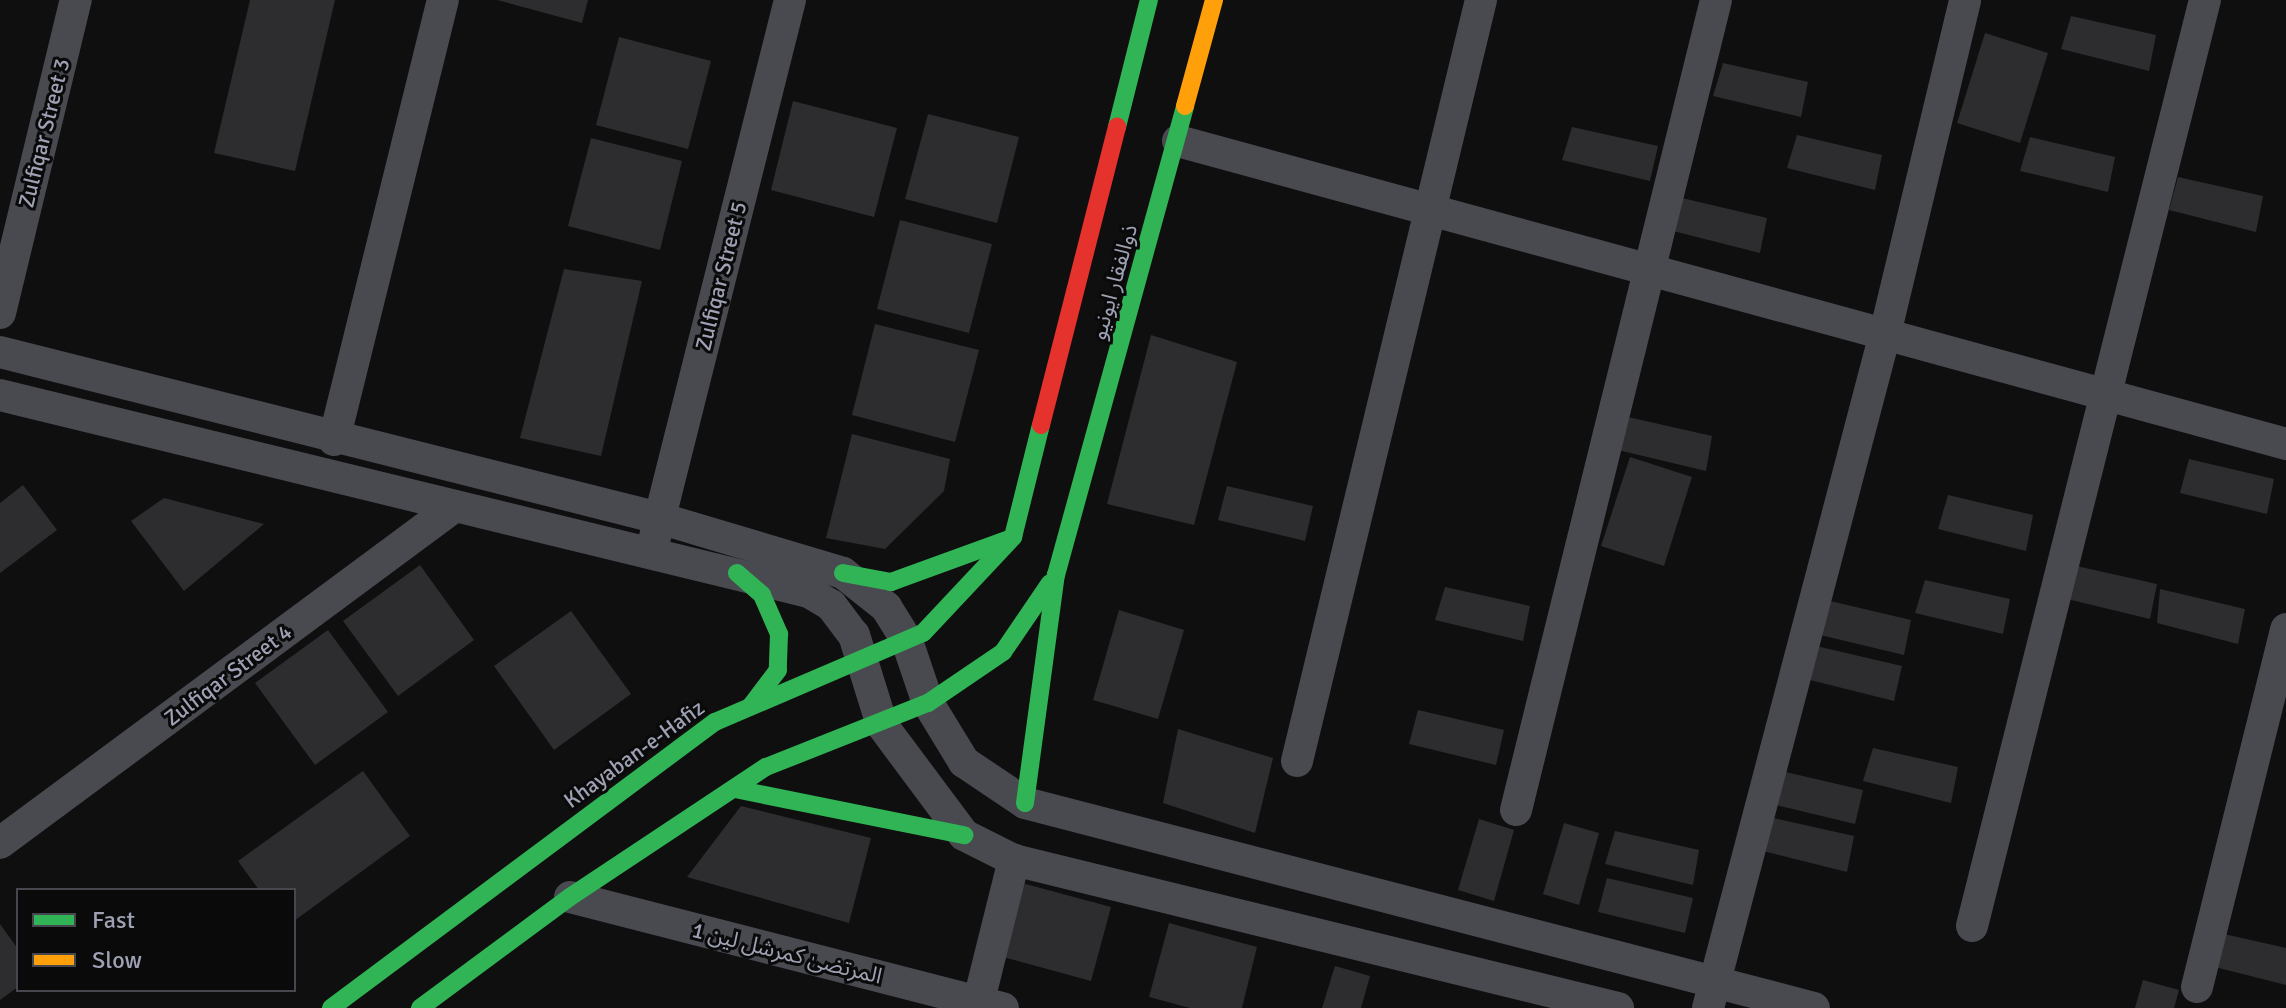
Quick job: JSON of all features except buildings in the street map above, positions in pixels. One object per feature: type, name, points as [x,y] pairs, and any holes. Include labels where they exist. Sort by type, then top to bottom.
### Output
[{"type":"street","name":"Zulfiqar Street 3","points":[[0,313],[76,0]]},
{"type":"street","points":[[334,440],[443,0]]},
{"type":"street","name":"Zulfiqar Street 5","points":[[652,552],[790,0]]},
{"type":"street","name":"ذوالفقار ایونیو","points":[[1013,537],[1149,0]]},
{"type":"street","name":"ذوالفقار ایونیو","points":[[1056,575],[1178,141],[1214,0]]},
{"type":"street","points":[[1297,761],[1481,0]]},
{"type":"street","points":[[1516,810],[1716,0]]},
{"type":"street","points":[[1711,996],[1885,334],[1965,0]]},
{"type":"street","points":[[1972,926],[2205,0]]},
{"type":"street","points":[[1178,141],[2286,444]]},
{"type":"street","points":[[0,352],[334,440],[659,518],[809,592],[831,605],[854,635],[882,725],[964,835]]},
{"type":"street","points":[[0,395],[652,552],[739,558],[891,582],[1013,537]]},
{"type":"street","name":"Zulfiqar Street 4","points":[[0,843],[455,506]]},
{"type":"street","name":"Khayaban-e-Hafiz","points":[[331,1008],[715,722],[907,641],[944,613],[1013,537]]},
{"type":"street","points":[[739,558],[762,595],[779,634],[778,670],[750,707]]},
{"type":"street","points":[[843,573],[886,607],[907,641],[928,703],[964,762],[1025,803],[1711,996],[1814,1008]]},
{"type":"street","points":[[420,1008],[570,897],[766,767],[882,725],[928,703],[1003,652],[1056,575]]},
{"type":"street","points":[[1025,803],[1056,575]]},
{"type":"street","points":[[2197,987],[2286,629]]},
{"type":"street","points":[[735,789],[964,835],[1014,860],[1618,1008]]},
{"type":"street","points":[[987,1006],[1014,860]]},
{"type":"street","name":"المرتضیٰ کمرشل لین 1","points":[[570,897],[987,1006]]},
{"type":"traffic: fast","points":[[1117,127],[1149,0]]},
{"type":"traffic: fast","points":[[1025,803],[1056,575],[1185,106]]},
{"type":"traffic: fast","points":[[331,1008],[715,722],[923,633],[1013,537],[1041,425]]},
{"type":"traffic: fast","points":[[843,573],[891,582],[1009,539]]},
{"type":"traffic: fast","points":[[737,573],[762,595],[779,634],[778,670],[750,707]]},
{"type":"traffic: fast","points":[[420,1008],[570,897],[766,767],[928,703],[1003,652],[1050,583]]},
{"type":"traffic: fast","points":[[735,789],[964,835]]},
{"type":"traffic: slow","points":[[1185,106],[1214,0]]},
{"type":"traffic: jam","points":[[1041,425],[1117,127]]}]
